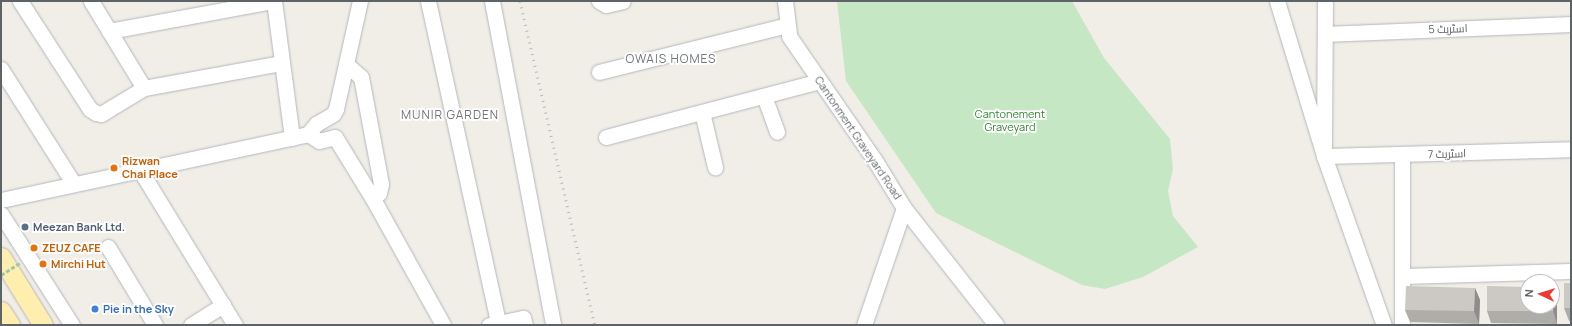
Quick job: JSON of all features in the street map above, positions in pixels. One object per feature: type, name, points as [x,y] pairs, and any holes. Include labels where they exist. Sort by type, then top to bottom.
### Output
[{"type":"main road","points":[[1,257],[43,325]]},
{"type":"main road","points":[[1,311],[10,325]]},
{"type":"street","points":[[20,1],[90,109],[96,114],[101,114],[144,88],[282,63]]},
{"type":"street","points":[[91,1],[144,88]]},
{"type":"street","points":[[109,31],[273,1],[292,138]]},
{"type":"street","points":[[1,200],[308,134],[316,124],[333,114],[336,109],[360,1]]},
{"type":"street","points":[[428,1],[494,324],[523,318],[525,325]]},
{"type":"street","points":[[492,1],[553,325]]},
{"type":"street","points":[[599,1],[606,5],[623,1]]},
{"type":"street","name":"Cantonment Graveyard Road","points":[[785,1],[789,36],[874,159],[904,208],[864,325]]},
{"type":"street","points":[[1277,1],[1324,156],[1384,325]]},
{"type":"street","points":[[1324,156],[1326,34],[1325,1]]},
{"type":"street","name":"اسٹریٹ 5","points":[[1326,34],[1571,24]]},
{"type":"street","points":[[599,72],[787,25]]},
{"type":"street","points":[[347,65],[356,70],[362,84],[380,184],[379,194],[373,200]]},
{"type":"street","points":[[1,69],[74,184]]},
{"type":"street","points":[[606,137],[820,81]]},
{"type":"street","points":[[764,96],[777,132]]},
{"type":"street","points":[[702,112],[716,167]]},
{"type":"street","points":[[308,134],[319,141],[335,137],[373,200],[443,325]]},
{"type":"street","name":"اسٹریٹ 7","points":[[1324,156],[1402,156],[1571,149]]},
{"type":"street","points":[[1402,156],[1402,325]]},
{"type":"street","points":[[140,170],[235,325]]},
{"type":"street","points":[[904,208],[996,325]]},
{"type":"street","points":[[1,214],[72,325]]},
{"type":"street","points":[[108,247],[155,325]]},
{"type":"street","points":[[1403,276],[1571,271]]},
{"type":"street","points":[[191,325],[223,305]]},
{"type":"path","points":[[1,275],[21,262]]},
{"type":"green space","name":"Cantonement Graveyard","points":[[837,1],[1072,1],[1104,58],[1170,139],[1173,169],[1168,191],[1173,216],[1198,247],[1143,277],[1105,289],[1082,285],[936,213],[846,81]]},
{"type":"building","points":[[1564,283],[1571,283],[1571,308],[1564,308]]},
{"type":"building","points":[[1406,286],[1475,288],[1474,311],[1405,310]]},
{"type":"building","points":[[1487,286],[1520,287],[1520,311],[1487,311]]},
{"type":"railway","points":[[520,1],[595,325]]},
{"type":"place","name":"Rizwan Chai Place","points":[[114,168]]},
{"type":"place","name":"Meezan Bank Ltd.","points":[[25,227]]},
{"type":"place","name":"ZEUZ CAFE","points":[[34,248]]},
{"type":"place","name":"Mirchi Hut","points":[[43,264]]},
{"type":"place","name":"Pie in the Sky","points":[[95,309]]},
{"type":"district","name":"OWAIS HOMES","points":[[671,59]]},
{"type":"district","name":"MUNIR GARDEN","points":[[450,115]]}]
